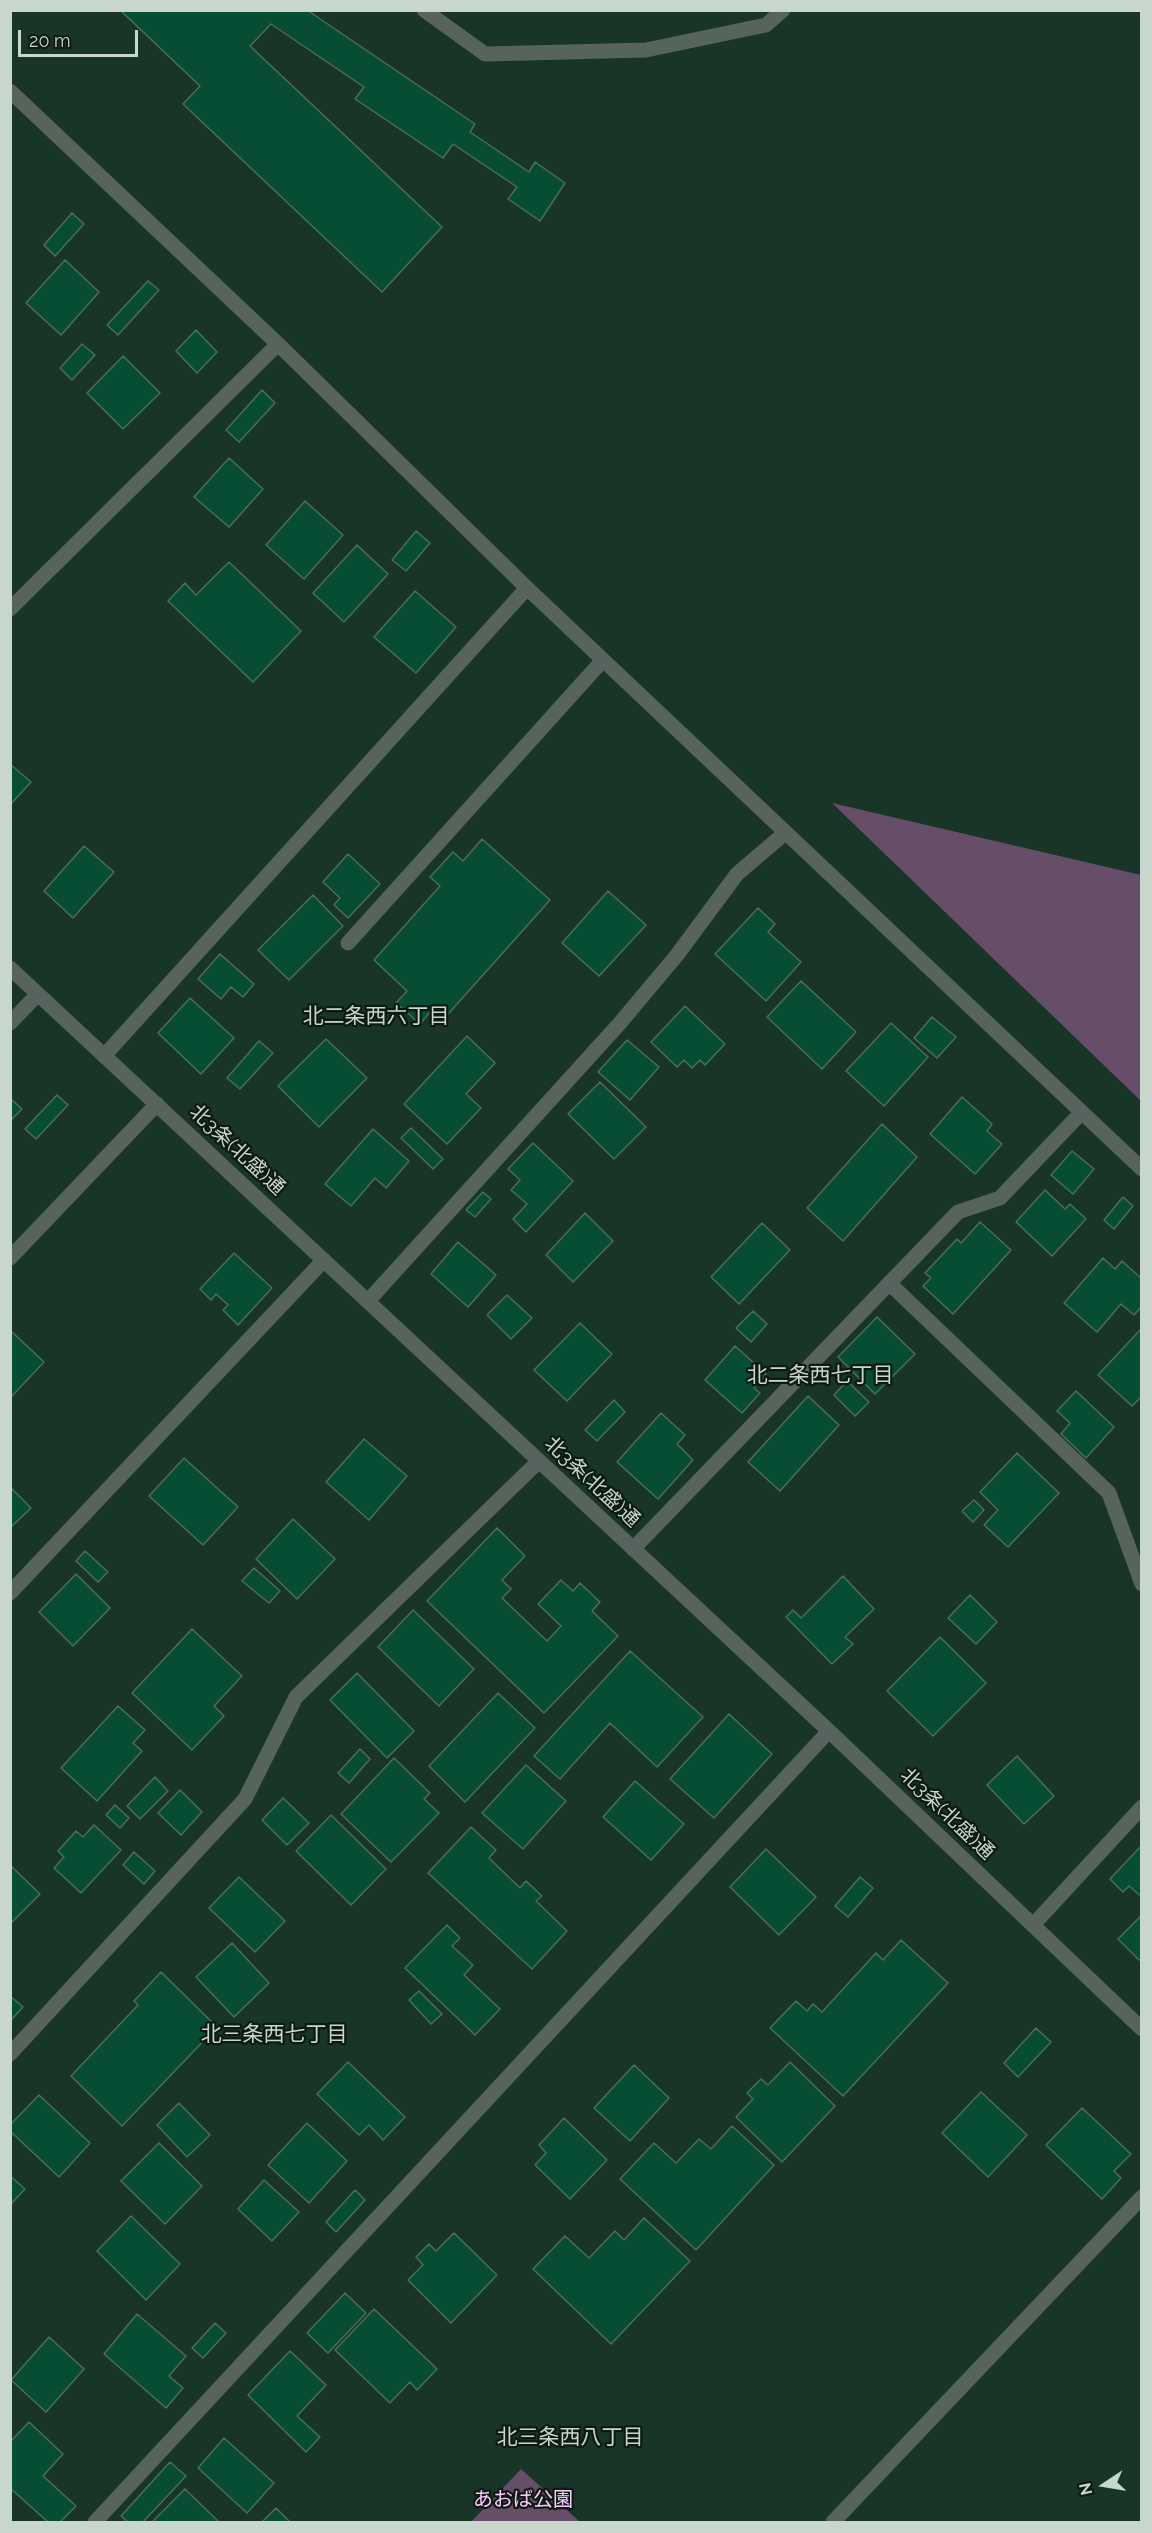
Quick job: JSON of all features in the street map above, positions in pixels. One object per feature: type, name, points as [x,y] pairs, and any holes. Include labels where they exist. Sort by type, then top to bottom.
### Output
[{"type":"street","points":[[424,10],[485,54],[646,50],[766,25],[783,10]]},
{"type":"street","points":[[10,91],[278,344],[527,588],[1142,1169]]},
{"type":"street","points":[[10,609],[278,344]]},
{"type":"street","points":[[104,1056],[527,588]]},
{"type":"street","points":[[348,943],[603,660]]},
{"type":"street","points":[[368,1301],[620,1023],[677,956],[737,874],[786,833]]},
{"type":"street","name":"北3条(北盛)通","points":[[10,968],[829,1731],[1142,2029]]},
{"type":"street","points":[[10,1023],[38,994]]},
{"type":"street","points":[[10,1258],[157,1104]]},
{"type":"street","points":[[633,1549],[958,1212],[1000,1198],[1081,1113]]},
{"type":"street","points":[[10,1593],[324,1260]]},
{"type":"street","points":[[889,1283],[1109,1493],[1142,1584]]},
{"type":"street","points":[[10,2054],[245,1799],[296,1696],[540,1461]]},
{"type":"street","points":[[95,2523],[829,1731]]},
{"type":"street","points":[[1032,1925],[1142,1807]]},
{"type":"street","points":[[833,2523],[1142,2197]]},
{"type":"green space","points":[[832,803],[1141,875],[1141,1101]]},
{"type":"green space","name":"あおば公園","points":[[521,2469],[580,2522],[471,2522]]},
{"type":"building","points":[[120,10],[307,10],[475,124],[470,132],[529,172],[535,162],[565,183],[540,221],[508,199],[517,187],[453,144],[443,158],[355,99],[364,87],[271,24],[250,46],[442,227],[382,292],[183,104],[200,86]]},
{"type":"building","points":[[72,213],[84,224],[55,256],[44,245]]},
{"type":"building","points":[[65,260],[99,292],[61,335],[26,303]]},
{"type":"building","points":[[148,281],[159,290],[118,335],[107,325]]},
{"type":"building","points":[[196,330],[217,352],[197,373],[176,351]]},
{"type":"building","points":[[82,344],[95,355],[72,380],[60,368]]},
{"type":"building","points":[[123,356],[160,393],[123,429],[87,393]]},
{"type":"building","points":[[262,390],[275,403],[239,442],[226,430]]},
{"type":"building","points":[[229,458],[263,489],[229,527],[194,497]]},
{"type":"building","points":[[305,501],[343,535],[304,579],[266,545]]},
{"type":"building","points":[[416,531],[430,543],[406,571],[392,560]]},
{"type":"building","points":[[357,545],[388,574],[344,622],[313,593]]},
{"type":"building","points":[[229,562],[301,631],[253,682],[168,601],[185,583],[196,595]]},
{"type":"building","points":[[415,591],[456,627],[416,673],[374,637]]},
{"type":"building","points":[[10,764],[31,782],[10,805]]},
{"type":"building","points":[[482,839],[550,900],[441,1022],[430,1012],[420,1024],[396,1003],[407,991],[374,960],[440,886],[430,877],[453,852],[463,861]]},
{"type":"building","points":[[84,846],[114,872],[73,918],[44,891]]},
{"type":"building","points":[[348,854],[380,884],[348,918],[334,905],[340,898],[323,882]]},
{"type":"building","points":[[608,891],[646,925],[599,976],[562,943]]},
{"type":"building","points":[[313,895],[343,926],[289,980],[258,950]]},
{"type":"building","points":[[758,908],[775,924],[768,932],[801,962],[766,1001],[715,954]]},
{"type":"building","points":[[220,954],[254,984],[243,997],[231,987],[221,999],[198,979]]},
{"type":"building","points":[[801,981],[856,1032],[822,1069],[767,1017]]},
{"type":"building","points":[[190,998],[234,1038],[201,1074],[158,1033]]},
{"type":"building","points":[[685,1006],[725,1044],[705,1065],[700,1060],[692,1068],[684,1060],[677,1067],[651,1042]]},
{"type":"building","points":[[932,1017],[956,1037],[937,1058],[914,1038]]},
{"type":"building","points":[[891,1023],[928,1057],[884,1106],[846,1071]]},
{"type":"building","points":[[467,1036],[495,1063],[466,1094],[481,1108],[447,1144],[404,1104]]},
{"type":"building","points":[[326,1039],[367,1078],[319,1127],[278,1086]]},
{"type":"building","points":[[627,1040],[659,1067],[630,1100],[598,1072]]},
{"type":"building","points":[[259,1041],[273,1053],[240,1089],[227,1078]]},
{"type":"building","points":[[600,1082],[646,1127],[614,1159],[568,1114]]},
{"type":"building","points":[[57,1095],[68,1105],[36,1139],[25,1129]]},
{"type":"building","points":[[962,1097],[992,1124],[987,1131],[1002,1144],[975,1174],[930,1134]]},
{"type":"building","points":[[10,1098],[22,1109],[10,1121]]},
{"type":"building","points":[[882,1124],[917,1157],[843,1241],[807,1208]]},
{"type":"building","points":[[411,1128],[443,1159],[433,1169],[401,1138]]},
{"type":"building","points":[[373,1129],[409,1161],[386,1188],[375,1178],[351,1206],[325,1184]]},
{"type":"building","points":[[533,1143],[573,1181],[526,1232],[513,1219],[527,1204],[511,1190],[520,1180],[508,1169]]},
{"type":"building","points":[[1072,1151],[1094,1169],[1073,1194],[1051,1175]]},
{"type":"building","points":[[1045,1190],[1065,1209],[1070,1204],[1086,1219],[1052,1256],[1016,1222]]},
{"type":"building","points":[[483,1192],[491,1199],[475,1217],[466,1210]]},
{"type":"building","points":[[1123,1197],[1133,1206],[1114,1229],[1104,1220]]},
{"type":"building","points":[[585,1213],[613,1241],[573,1282],[546,1255]]},
{"type":"building","points":[[980,1222],[1011,1250],[953,1314],[923,1286],[931,1278],[925,1273],[957,1239],[961,1243]]},
{"type":"building","points":[[762,1223],[790,1250],[739,1304],[711,1277]]},
{"type":"building","points":[[458,1242],[496,1275],[468,1307],[431,1274]]},
{"type":"building","points":[[234,1253],[272,1288],[238,1325],[223,1310],[228,1305],[216,1294],[211,1300],[200,1289]]},
{"type":"building","points":[[1103,1258],[1115,1269],[1122,1261],[1142,1279],[1142,1306],[1134,1315],[1121,1304],[1097,1332],[1064,1303]]},
{"type":"building","points":[[507,1295],[532,1318],[511,1339],[487,1315]]},
{"type":"building","points":[[753,1311],[767,1324],[751,1342],[736,1328]]},
{"type":"building","points":[[877,1317],[915,1354],[875,1394],[838,1357]]},
{"type":"building","points":[[580,1323],[612,1354],[567,1401],[534,1370]]},
{"type":"building","points":[[1142,1328],[1142,1396],[1132,1406],[1098,1375]]},
{"type":"building","points":[[10,1330],[44,1362],[12,1396],[10,1394]]},
{"type":"building","points":[[735,1346],[766,1374],[754,1388],[760,1393],[742,1413],[705,1380]]},
{"type":"building","points":[[847,1381],[869,1402],[855,1416],[834,1395]]},
{"type":"building","points":[[1076,1391],[1114,1427],[1086,1458],[1061,1434],[1070,1423],[1057,1411]]},
{"type":"building","points":[[808,1396],[839,1425],[780,1491],[748,1462]]},
{"type":"building","points":[[614,1400],[625,1412],[597,1441],[585,1430]]},
{"type":"building","points":[[661,1413],[685,1435],[677,1444],[693,1460],[658,1499],[617,1462]]},
{"type":"building","points":[[364,1439],[407,1476],[369,1520],[326,1482]]},
{"type":"building","points":[[1017,1453],[1059,1493],[1008,1547],[984,1525],[998,1510],[980,1492]]},
{"type":"building","points":[[184,1458],[238,1507],[203,1545],[149,1496]]},
{"type":"building","points":[[10,1487],[31,1508],[10,1528]]},
{"type":"building","points":[[974,1500],[984,1510],[973,1522],[962,1511]]},
{"type":"building","points":[[293,1519],[335,1559],[297,1599],[256,1559]]},
{"type":"building","points":[[497,1528],[525,1556],[502,1580],[511,1589],[502,1598],[547,1641],[561,1626],[538,1604],[561,1580],[573,1591],[580,1583],[600,1602],[592,1611],[618,1636],[544,1713],[427,1601]]},
{"type":"building","points":[[85,1551],[108,1572],[98,1582],[76,1561]]},
{"type":"building","points":[[254,1568],[280,1591],[269,1603],[242,1581]]},
{"type":"building","points":[[76,1574],[110,1608],[73,1646],[39,1612]]},
{"type":"building","points":[[843,1576],[874,1609],[845,1637],[853,1644],[832,1664],[786,1617],[793,1610],[801,1618]]},
{"type":"building","points":[[970,1595],[997,1622],[976,1644],[948,1618]]},
{"type":"building","points":[[413,1610],[474,1669],[439,1706],[378,1647]]},
{"type":"building","points":[[192,1629],[242,1676],[214,1706],[224,1716],[192,1750],[132,1693]]},
{"type":"building","points":[[940,1637],[986,1683],[933,1736],[887,1691]]},
{"type":"building","points":[[630,1651],[703,1717],[657,1767],[610,1723],[560,1779],[534,1756]]},
{"type":"building","points":[[357,1673],[414,1731],[387,1758],[330,1700]]},
{"type":"building","points":[[498,1693],[535,1728],[465,1802],[429,1766]]},
{"type":"building","points":[[118,1706],[145,1730],[133,1743],[142,1751],[97,1801],[61,1768]]},
{"type":"building","points":[[729,1714],[772,1754],[714,1818],[670,1779]]},
{"type":"building","points":[[360,1749],[370,1759],[349,1783],[338,1773]]},
{"type":"building","points":[[1017,1756],[1054,1796],[1024,1824],[987,1785]]},
{"type":"building","points":[[394,1758],[430,1793],[424,1799],[439,1813],[391,1862],[341,1814]]},
{"type":"building","points":[[526,1765],[566,1801],[523,1849],[482,1813]]},
{"type":"building","points":[[155,1777],[168,1791],[140,1819],[127,1806]]},
{"type":"building","points":[[635,1781],[684,1824],[651,1860],[603,1817]]},
{"type":"building","points":[[180,1790],[202,1812],[181,1835],[158,1813]]},
{"type":"building","points":[[283,1798],[309,1823],[287,1845],[262,1820]]},
{"type":"building","points":[[115,1805],[129,1818],[120,1828],[106,1815]]},
{"type":"building","points":[[331,1815],[386,1869],[351,1905],[296,1851]]},
{"type":"building","points":[[94,1825],[121,1850],[81,1893],[54,1868],[64,1857],[58,1851],[76,1831],[83,1837]]},
{"type":"building","points":[[471,1827],[496,1850],[489,1858],[520,1888],[526,1881],[542,1896],[536,1901],[567,1931],[532,1969],[428,1873]]},
{"type":"building","points":[[1142,1845],[1142,1897],[1129,1886],[1123,1892],[1110,1879]]},
{"type":"building","points":[[766,1849],[816,1897],[779,1935],[730,1887]]},
{"type":"building","points":[[134,1852],[155,1871],[144,1884],[123,1865]]},
{"type":"building","points":[[10,1865],[40,1894],[10,1924]]},
{"type":"building","points":[[239,1877],[285,1921],[255,1952],[209,1908]]},
{"type":"building","points":[[860,1877],[873,1888],[848,1917],[835,1906]]},
{"type":"building","points":[[1142,1915],[1142,1958],[1139,1960],[1118,1939]]},
{"type":"building","points":[[447,1925],[460,1938],[452,1946],[473,1965],[464,1975],[500,2009],[475,2035],[405,1968]]},
{"type":"building","points":[[901,1940],[948,1983],[843,2096],[770,2028],[796,2001],[807,2011],[813,2004],[822,2012],[876,1953],[883,1960]]},
{"type":"building","points":[[232,1943],[269,1983],[234,2017],[196,1977]]},
{"type":"building","points":[[161,1972],[217,2027],[122,2126],[71,2076],[138,2005],[134,2001]]},
{"type":"building","points":[[419,1991],[442,2014],[431,2024],[409,2000]]},
{"type":"building","points":[[10,1996],[23,2007],[11,2020],[10,2020]]},
{"type":"building","points":[[1036,2028],[1051,2042],[1018,2077],[1004,2063]]},
{"type":"building","points":[[348,2062],[405,2117],[383,2140],[369,2125],[359,2135],[317,2094]]},
{"type":"building","points":[[790,2062],[835,2106],[782,2162],[736,2117],[753,2099],[747,2093],[761,2079],[768,2085]]},
{"type":"building","points":[[634,2065],[669,2098],[630,2141],[594,2108]]},
{"type":"building","points":[[981,2092],[1027,2135],[988,2177],[942,2133]]},
{"type":"building","points":[[39,2095],[90,2143],[59,2177],[10,2131],[10,2125]]},
{"type":"building","points":[[179,2103],[210,2135],[187,2157],[157,2125]]},
{"type":"building","points":[[1082,2108],[1131,2154],[1114,2171],[1121,2178],[1102,2199],[1046,2145]]},
{"type":"building","points":[[564,2118],[607,2160],[570,2199],[535,2165],[546,2153],[539,2145]]},
{"type":"building","points":[[307,2123],[347,2161],[309,2203],[268,2165]]},
{"type":"building","points":[[732,2126],[774,2165],[696,2250],[620,2179],[654,2143],[676,2163],[699,2139],[711,2149]]},
{"type":"building","points":[[159,2143],[202,2186],[165,2224],[121,2181]]},
{"type":"building","points":[[10,2176],[25,2189],[10,2205]]},
{"type":"building","points":[[264,2180],[299,2212],[272,2241],[238,2209]]},
{"type":"building","points":[[355,2190],[365,2200],[336,2232],[326,2222]]},
{"type":"building","points":[[131,2216],[180,2264],[146,2300],[97,2251]]},
{"type":"building","points":[[644,2218],[690,2261],[611,2344],[533,2269],[565,2236],[589,2258],[615,2231],[624,2240]]},
{"type":"building","points":[[454,2233],[497,2275],[451,2323],[408,2280],[423,2265],[416,2257],[429,2244],[436,2251]]},
{"type":"building","points":[[345,2293],[366,2313],[328,2353],[307,2333]]},
{"type":"building","points":[[374,2309],[437,2369],[417,2390],[410,2382],[390,2403],[335,2350]]},
{"type":"building","points":[[137,2314],[186,2356],[169,2376],[183,2388],[166,2408],[104,2354]]},
{"type":"building","points":[[215,2323],[226,2333],[203,2358],[192,2348]]},
{"type":"building","points":[[49,2337],[84,2369],[46,2412],[11,2380]]},
{"type":"building","points":[[290,2351],[326,2385],[297,2416],[320,2437],[306,2452],[248,2395]]},
{"type":"building","points":[[29,2422],[63,2454],[43,2476],[76,2506],[60,2522],[48,2522],[10,2488],[10,2442]]},
{"type":"building","points":[[224,2438],[274,2483],[247,2513],[198,2468]]},
{"type":"building","points":[[170,2462],[186,2476],[143,2522],[128,2522],[121,2516]]},
{"type":"building","points":[[185,2489],[218,2521],[152,2522]]},
{"type":"building","points":[[276,2508],[290,2522],[262,2522]]},
{"type":"district","name":"北二条西六丁目","points":[[376,1017]]},
{"type":"district","name":"北二条西七丁目","points":[[820,1376]]},
{"type":"district","name":"北三条西七丁目","points":[[274,2035]]},
{"type":"district","name":"北三条西八丁目","points":[[570,2438]]}]
